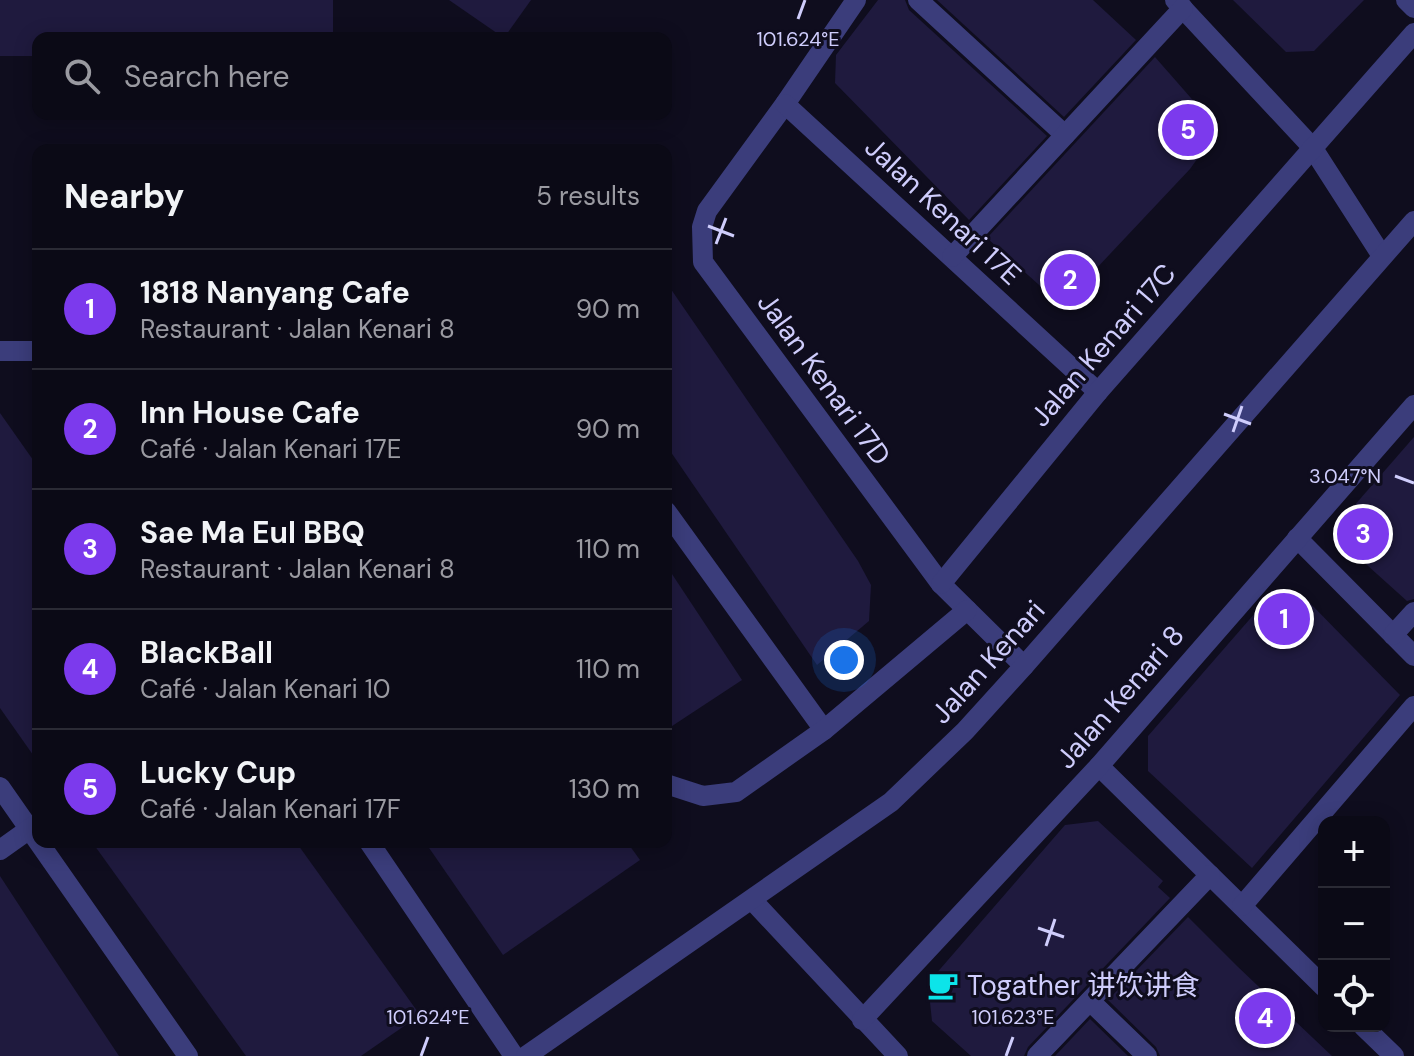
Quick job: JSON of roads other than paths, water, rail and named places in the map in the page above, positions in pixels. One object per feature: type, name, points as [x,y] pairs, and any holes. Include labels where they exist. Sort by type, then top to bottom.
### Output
[{"type":"street","name":"Jalan Kenari 17D","points":[[856,0],[707,211],[702,227],[703,262],[941,584],[1024,666]]},
{"type":"street","points":[[918,0],[1065,135]]},
{"type":"street","points":[[1406,0],[1414,8]]},
{"type":"street","points":[[952,257],[1065,135],[1179,4],[1312,147],[1382,256]]},
{"type":"street","name":"Jalan Kenari 17C","points":[[941,584],[1098,392],[1414,33]]},
{"type":"street","name":"Jalan Kenari 17E","points":[[785,104],[1098,392]]},
{"type":"street","name":"Jalan Kenari","points":[[526,1056],[891,802],[965,731],[1024,666],[1414,221]]},
{"type":"street","points":[[0,351],[32,354]]},
{"type":"street","name":"Jalan Kenari 8","points":[[862,1020],[1099,766],[1414,405]]},
{"type":"street","points":[[672,519],[824,730]]},
{"type":"street","points":[[1297,538],[1414,656]]},
{"type":"street","points":[[672,786],[703,796],[736,792],[824,730],[967,610]]},
{"type":"street","points":[[1393,635],[1414,612]]},
{"type":"street","points":[[1242,906],[1414,706]]},
{"type":"street","points":[[1099,766],[1318,981]]},
{"type":"street","points":[[0,787],[32,824]]},
{"type":"street","points":[[0,850],[32,827]]},
{"type":"street","points":[[49,848],[188,1056]]},
{"type":"street","points":[[373,848],[514,1056]]},
{"type":"street","points":[[1037,1056],[1210,875]]},
{"type":"street","points":[[752,900],[898,1056]]},
{"type":"street","points":[[1090,1001],[1147,1056]]},
{"type":"street","points":[[1369,1032],[1394,1056]]},
{"type":"place","name":"Lucky Cup","points":[[1188,130]]},
{"type":"place","name":"Inn House Cafe","points":[[1070,280]]},
{"type":"place","name":"Sae Ma Eul BBQ","points":[[1363,534]]},
{"type":"place","name":"1818 Nanyang Cafe","points":[[1284,619]]},
{"type":"place","name":"Togather 讲饮讲食","points":[[943,985]]},
{"type":"place","name":"BlackBall","points":[[1265,1018]]}]
